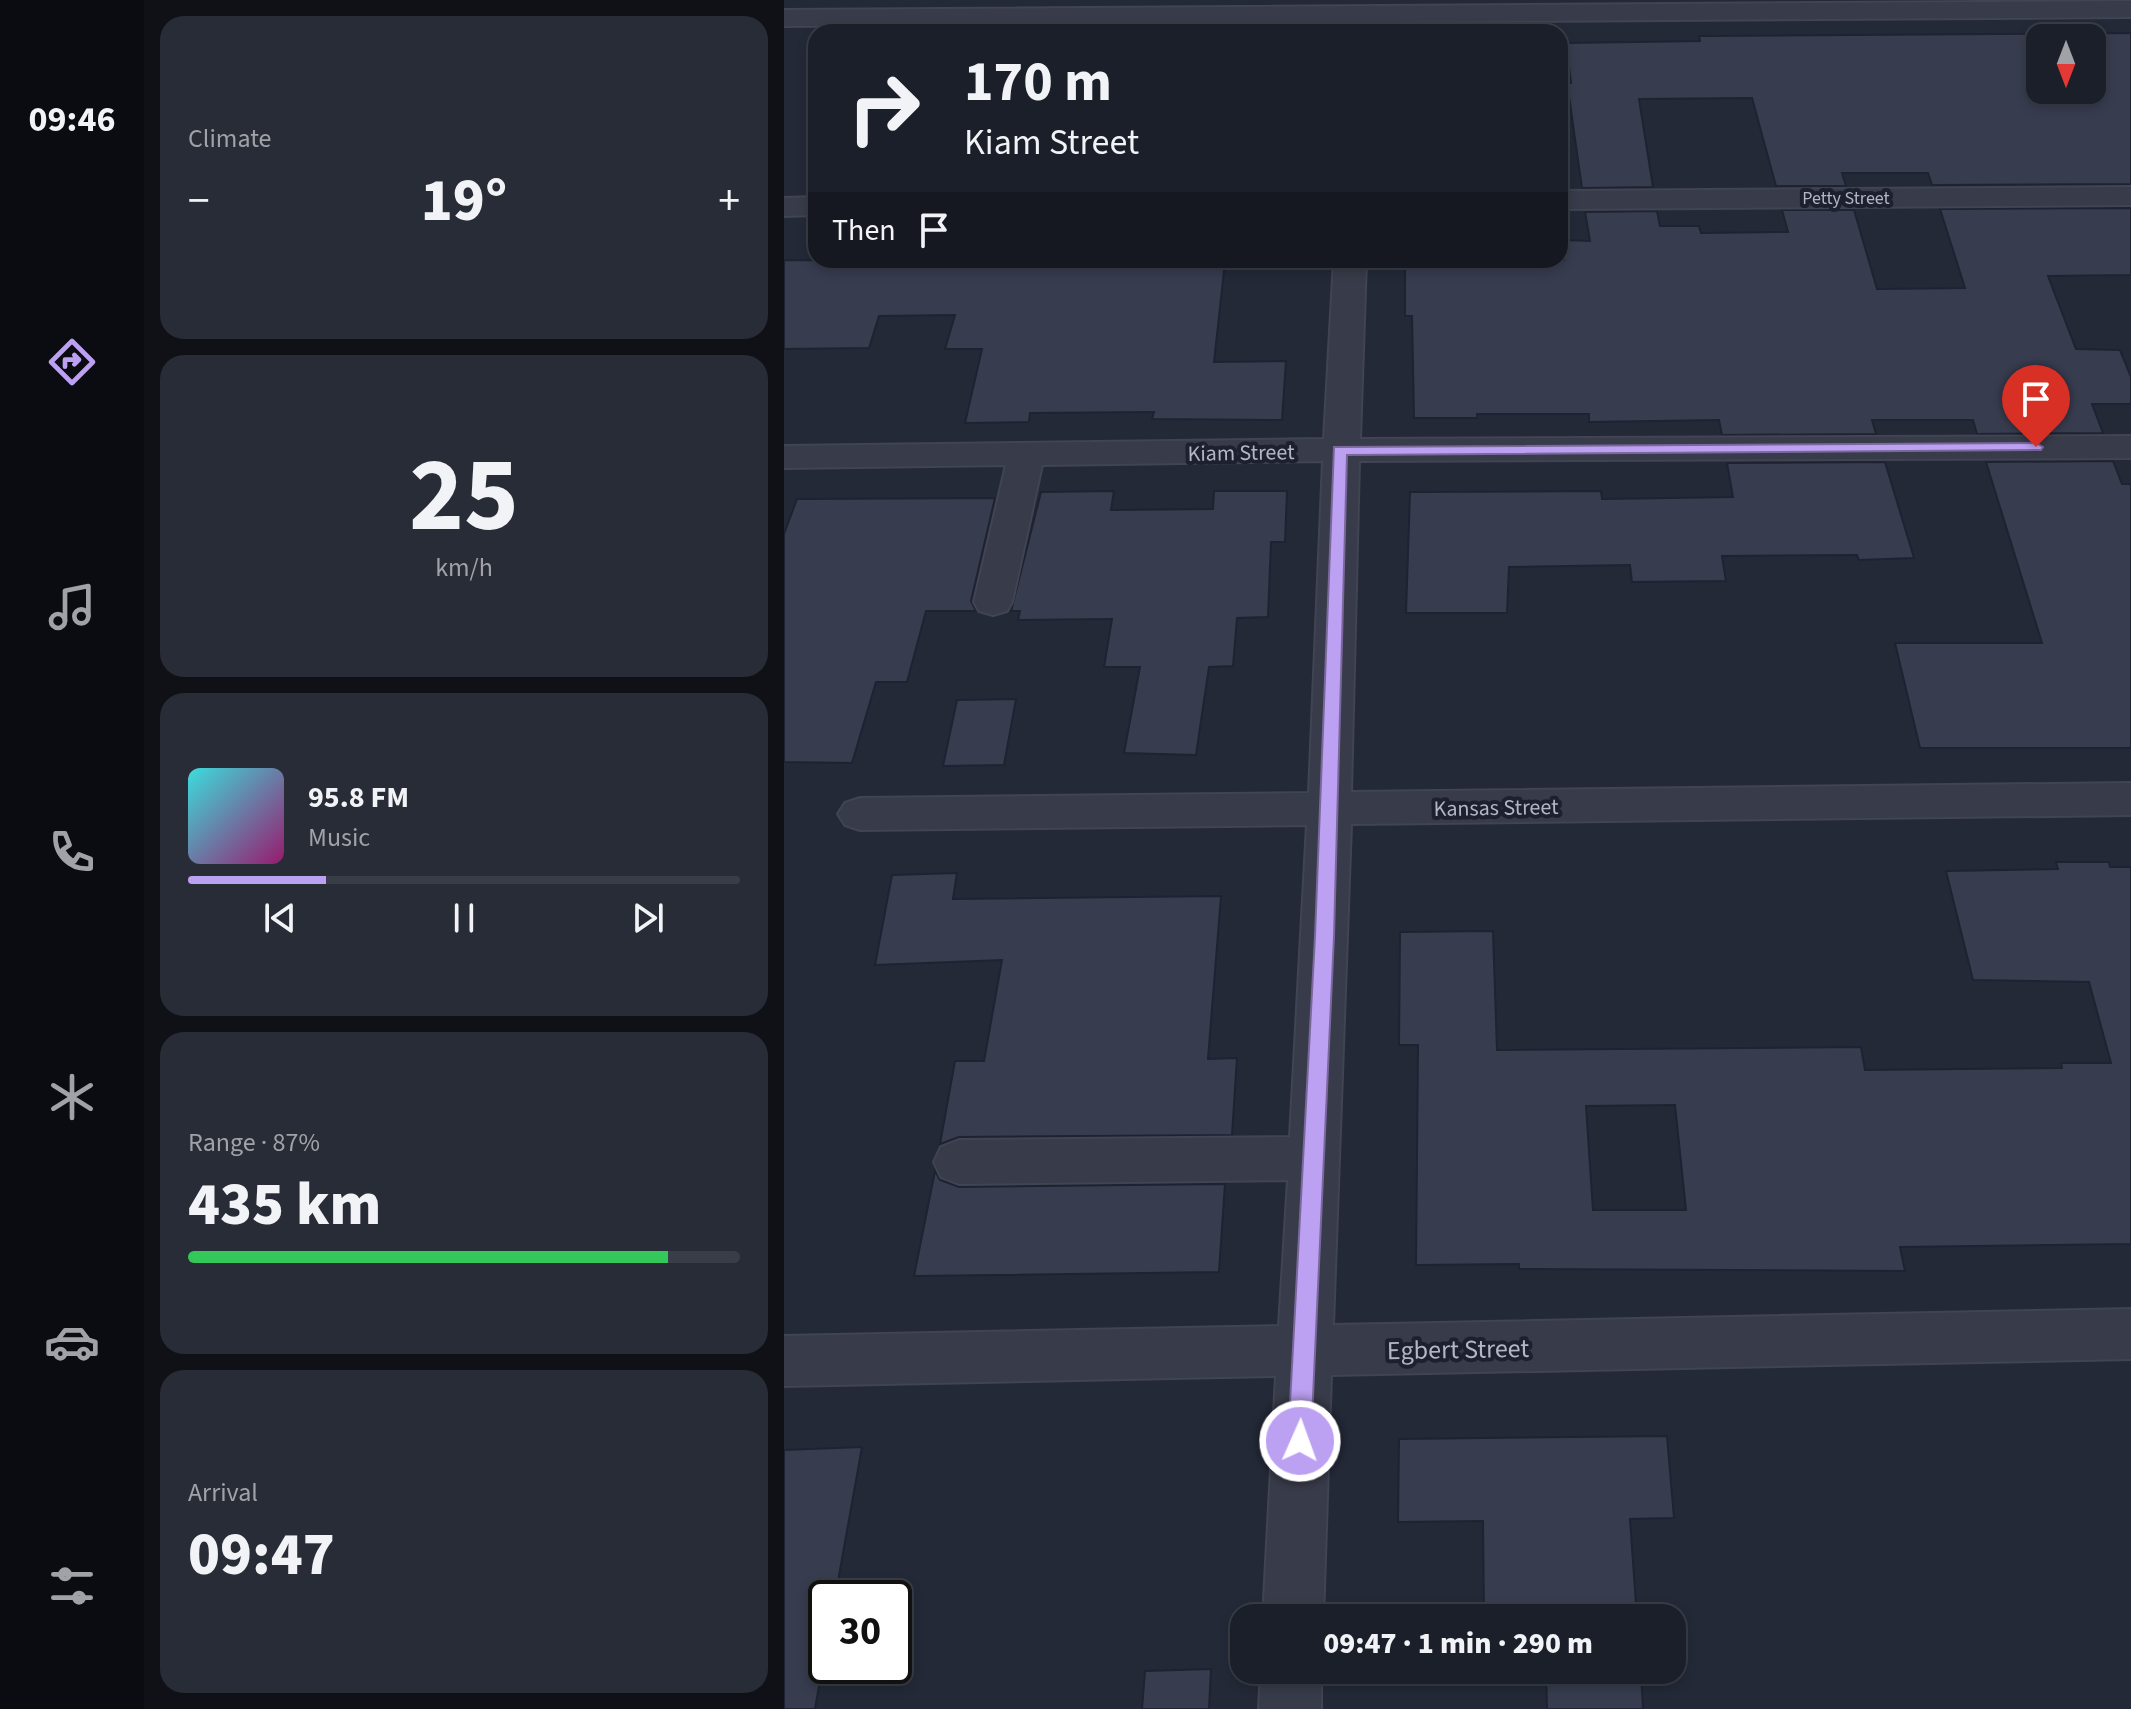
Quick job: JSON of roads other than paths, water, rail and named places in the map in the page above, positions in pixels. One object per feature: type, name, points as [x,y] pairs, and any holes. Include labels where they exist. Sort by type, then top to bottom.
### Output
[{"type":"street","points":[[784,18],[2131,9]]},
{"type":"street","name":"Petty Street","points":[[1568,200],[2131,196]]},
{"type":"street","points":[[784,207],[808,206]]},
{"type":"street","points":[[1294,1604],[1303,1353],[1316,1158],[1340,450],[1350,268]]},
{"type":"street","name":"Kiam Street","points":[[788,468],[1026,455],[1340,450],[2131,447]]},
{"type":"street","points":[[993,602],[1026,455]]},
{"type":"street","name":"Kansas Street","points":[[860,814],[2131,799]]},
{"type":"street","points":[[959,1162],[1316,1158]]},
{"type":"street","name":"Egbert Street","points":[[784,1361],[1303,1353],[2131,1334]]},
{"type":"street","points":[[1290,1709],[1291,1684]]}]
